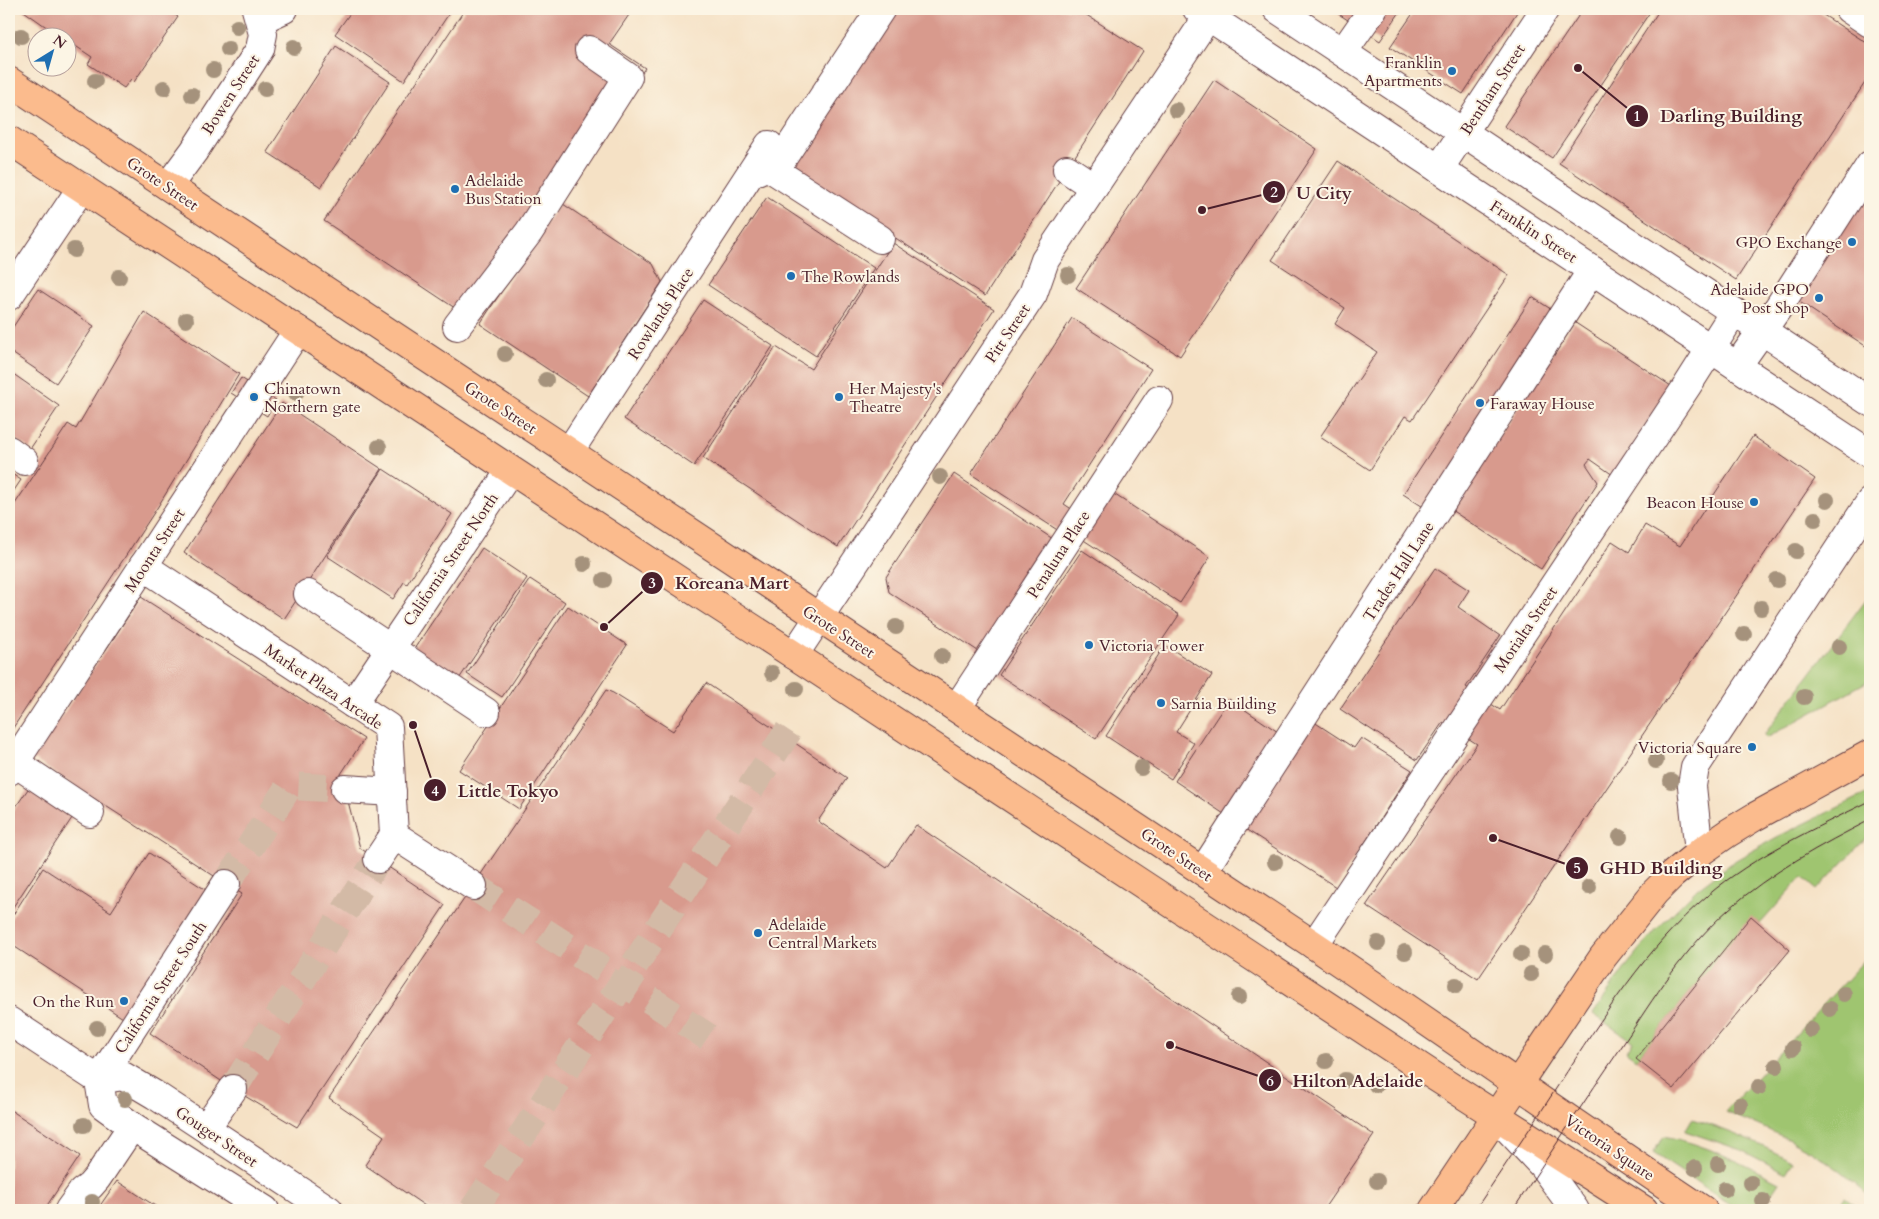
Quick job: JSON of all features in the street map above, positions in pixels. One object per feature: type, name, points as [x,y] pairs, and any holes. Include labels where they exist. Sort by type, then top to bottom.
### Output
[{"type":"main road","name":"Grote Street","points":[[9,81],[1314,945],[1517,1083]]},
{"type":"main road","points":[[9,140],[510,471],[794,654],[1496,1116]]},
{"type":"main road","points":[[1433,1210],[1603,957],[1655,892],[1699,853],[1756,816],[1870,754]]},
{"type":"main road","name":"Victoria Square","points":[[1517,1083],[1571,1122],[1703,1210]]},
{"type":"main road","name":"Victoria Square","points":[[1496,1116],[1644,1210]]},
{"type":"street","name":"Bowen Street","points":[[168,186],[260,49],[263,34],[258,14],[284,9]]},
{"type":"street","points":[[762,162],[782,159],[881,9]]},
{"type":"street","points":[[1277,9],[1870,402]]},
{"type":"street","points":[[1343,52],[1372,9]]},
{"type":"street","name":"Bentham Street","points":[[1439,169],[1545,9]]},
{"type":"street","points":[[1849,9],[1870,23]]},
{"type":"street","name":"Franklin Street","points":[[1206,11],[1439,169],[1870,454]]},
{"type":"street","name":"Pitt Street","points":[[794,654],[1033,294],[1045,260],[1094,187],[1206,11]]},
{"type":"street","points":[[456,326],[529,232],[628,77],[589,50]]},
{"type":"street","points":[[762,162],[880,239]]},
{"type":"street","name":"Rowlands Place","points":[[569,452],[762,162]]},
{"type":"street","points":[[1737,366],[1778,308],[1870,165]]},
{"type":"street","points":[[1067,169],[1094,187]]},
{"type":"street","points":[[9,296],[82,187]]},
{"type":"street","name":"Trades Hall Lane","points":[[1203,872],[1592,270]]},
{"type":"street","name":"Morialta Street","points":[[1314,945],[1734,312]]},
{"type":"street","name":"Moonta Street","points":[[12,767],[298,330]]},
{"type":"street","name":"Penaluna Place","points":[[957,708],[1159,400]]},
{"type":"street","name":"California Street North","points":[[353,704],[510,471]]},
{"type":"street","points":[[1699,853],[1692,786],[1695,767],[1870,502]]},
{"type":"street","name":"Market Plaza Arcade","points":[[144,566],[388,727],[394,835]]},
{"type":"street","points":[[308,594],[486,712]]},
{"type":"street","points":[[12,767],[90,812]]},
{"type":"street","points":[[345,790],[392,792]]},
{"type":"street","points":[[378,860],[394,835],[473,886]]},
{"type":"street","name":"California Street South","points":[[99,1080],[223,888]]},
{"type":"street","points":[[9,1021],[99,1080],[103,1105],[132,1126],[265,1210]]},
{"type":"street","name":"Gouger Street","points":[[99,1080],[123,1076],[330,1210]]},
{"type":"street","points":[[206,1128],[233,1089]]},
{"type":"street","points":[[1496,1116],[1542,1165],[1575,1210]]},
{"type":"street","points":[[69,1210],[82,1192],[97,1178],[132,1126]]},
{"type":"green space","points":[[1870,594],[1870,680],[1766,738],[1764,735]]},
{"type":"green space","points":[[1870,792],[1870,830],[1867,832],[1869,835],[1817,890],[1802,877],[1760,924],[1751,917],[1636,1059],[1626,1052],[1633,1042],[1593,1014],[1628,964],[1658,928],[1697,889],[1736,860],[1777,837]]},
{"type":"green space","points":[[1870,954],[1870,1196],[1842,1172],[1811,1151],[1725,1112]]},
{"type":"green space","points":[[1692,1119],[1744,1138],[1793,1162],[1786,1173],[1741,1150],[1685,1131]]},
{"type":"green space","points":[[1664,1136],[1709,1149],[1779,1182],[1760,1210],[1739,1210],[1653,1153]]},
{"type":"green space","points":[[1845,1197],[1863,1210],[1842,1210],[1837,1207]]},
{"type":"building","points":[[21,9],[177,9],[174,14],[178,17],[134,82],[131,79],[124,88],[88,64],[92,57],[78,48],[78,28],[48,28]]},
{"type":"building","points":[[353,9],[452,9],[404,81],[335,34]]},
{"type":"building","name":"Adelaide Bus Station","points":[[465,9],[633,9],[609,44],[645,68],[476,322],[324,221]]},
{"type":"building","points":[[889,9],[1077,9],[1143,51],[985,296],[786,167]]},
{"type":"building","points":[[1331,9],[1402,9],[1380,41]]},
{"type":"building","name":"Franklin Apartments","points":[[1416,9],[1519,9],[1463,94],[1390,47]]},
{"type":"building","points":[[1583,9],[1652,9],[1552,158],[1504,126]]},
{"type":"building","points":[[1660,9],[1814,9],[1870,45],[1870,75],[1736,280],[1559,163]]},
{"type":"building","points":[[336,46],[390,82],[321,187],[267,152]]},
{"type":"building","points":[[1214,80],[1317,149],[1180,356],[1076,288]]},
{"type":"building","points":[[1338,161],[1509,275],[1412,420],[1405,416],[1370,470],[1320,437],[1377,352],[1335,324],[1345,308],[1272,260]]},
{"type":"building","name":"GPO Exchange","points":[[1870,186],[1870,349],[1795,299]]},
{"type":"building","name":"The Rowlands","points":[[767,197],[874,268],[816,356],[708,285]]},
{"type":"building","points":[[560,202],[653,264],[662,282],[588,396],[480,324]]},
{"type":"building","name":"Her Majesty's Theatre","points":[[893,243],[994,309],[838,547],[703,458],[776,347],[811,369]]},
{"type":"building","points":[[38,289],[94,326],[56,383],[9,351],[9,333]]},
{"type":"building","name":"Faraway House","points":[[1532,297],[1557,313],[1428,510],[1403,494]]},
{"type":"building","points":[[703,300],[773,346],[694,466],[624,419]]},
{"type":"building","points":[[144,312],[239,374],[157,508],[9,734],[9,513],[68,424],[76,429]]},
{"type":"building","points":[[1072,318],[1151,369],[1064,504],[1076,512],[1062,533],[971,474]]},
{"type":"building","points":[[1574,322],[1671,386],[1613,475],[1590,459],[1586,464],[1598,482],[1541,569],[1451,510]]},
{"type":"building","points":[[9,371],[59,406],[30,449],[9,435]]},
{"type":"building","name":"Chinatown Northern gate","points":[[241,378],[276,400],[267,416],[231,393]]},
{"type":"building","points":[[282,403],[382,469],[284,619],[184,553]]},
{"type":"building","points":[[1753,436],[1815,479],[1478,979],[1366,906],[1477,744],[1443,722],[1417,760],[1340,709],[1435,568],[1469,590],[1458,607],[1500,636],[1466,687],[1500,710],[1612,541],[1629,552],[1645,525],[1680,546]]},
{"type":"building","points":[[383,469],[452,514],[407,584],[404,582],[393,599],[327,556]]},
{"type":"building","points":[[9,472],[21,480],[9,498]]},
{"type":"building","points":[[954,474],[1056,541],[981,653],[889,592],[886,577]]},
{"type":"building","points":[[1109,491],[1210,557],[1180,603],[1079,537]]},
{"type":"building","points":[[482,548],[527,578],[457,682],[412,652]]},
{"type":"building","name":"Victoria Tower","points":[[1082,550],[1179,615],[1096,739],[999,675]]},
{"type":"building","points":[[530,579],[565,602],[502,697],[467,674]]},
{"type":"building","points":[[141,597],[364,739],[341,774],[360,848],[445,905],[297,1127],[233,1089],[150,1033],[242,894],[33,759]]},
{"type":"building","points":[[568,606],[627,645],[519,809],[459,770]]},
{"type":"building","name":"Sarnia Building","points":[[1165,645],[1212,675],[1176,732],[1194,743],[1171,779],[1106,736]]},
{"type":"building","name":"Adelaide Central Markets","points":[[706,683],[847,778],[818,821],[887,868],[916,825],[1374,1135],[1323,1210],[431,1210],[365,1165],[384,1136],[329,1098],[606,690],[673,731]]},
{"type":"building","points":[[1229,699],[1281,734],[1227,816],[1175,781]]},
{"type":"building","points":[[1311,720],[1354,748],[1361,738],[1412,770],[1336,887],[1242,827]]},
{"type":"building","points":[[30,786],[74,815],[9,913],[9,817]]},
{"type":"building","points":[[149,853],[206,890],[123,1018],[9,943],[9,921],[43,868],[111,912]]},
{"type":"building","points":[[1751,916],[1790,950],[1674,1089],[1636,1059]]},
{"type":"building","points":[[9,1109],[80,1156],[44,1210],[9,1210]]},
{"type":"building","points":[[117,1181],[152,1204],[162,1210],[97,1210]]},
{"type":"tunnel","points":[[473,1210],[791,727]]},
{"type":"tunnel","points":[[226,884],[289,786],[345,789]]},
{"type":"tunnel","points":[[233,1089],[378,859]]},
{"type":"tunnel","points":[[473,886],[708,1037]]},
{"type":"tram line","points":[[1475,1210],[1609,1009],[1664,938],[1725,881],[1765,855],[1870,801]]},
{"type":"tram line","points":[[1513,1210],[1658,991],[1698,940],[1729,909],[1779,871],[1815,849],[1870,820]]},
{"type":"place","name":"Darling Building","points":[[1578,68]]},
{"type":"place","name":"Franklin Apartments","points":[[1452,71]]},
{"type":"place","name":"Adelaide Bus Station","points":[[455,189]]},
{"type":"place","name":"U City","points":[[1202,210]]},
{"type":"place","name":"GPO Exchange","points":[[1852,242]]},
{"type":"place","name":"The Rowlands","points":[[791,276]]},
{"type":"place","name":"Adelaide GPO Post Shop","points":[[1819,298]]},
{"type":"place","name":"Chinatown Northern gate","points":[[254,397]]},
{"type":"place","name":"Her Majesty's Theatre","points":[[839,397]]},
{"type":"place","name":"Faraway House","points":[[1480,403]]},
{"type":"place","name":"Beacon House","points":[[1754,502]]},
{"type":"place","name":"Koreana Mart","points":[[604,627]]},
{"type":"place","name":"Victoria Tower","points":[[1089,645]]},
{"type":"place","name":"Sarnia Building","points":[[1161,703]]},
{"type":"place","name":"Little Tokyo","points":[[413,725]]},
{"type":"place","name":"Victoria Square","points":[[1752,747]]},
{"type":"place","name":"GHD Building","points":[[1493,838]]},
{"type":"place","name":"Adelaide Central Markets","points":[[758,933]]},
{"type":"place","name":"On the Run","points":[[124,1001]]},
{"type":"place","name":"Hilton Adelaide","points":[[1170,1045]]}]
